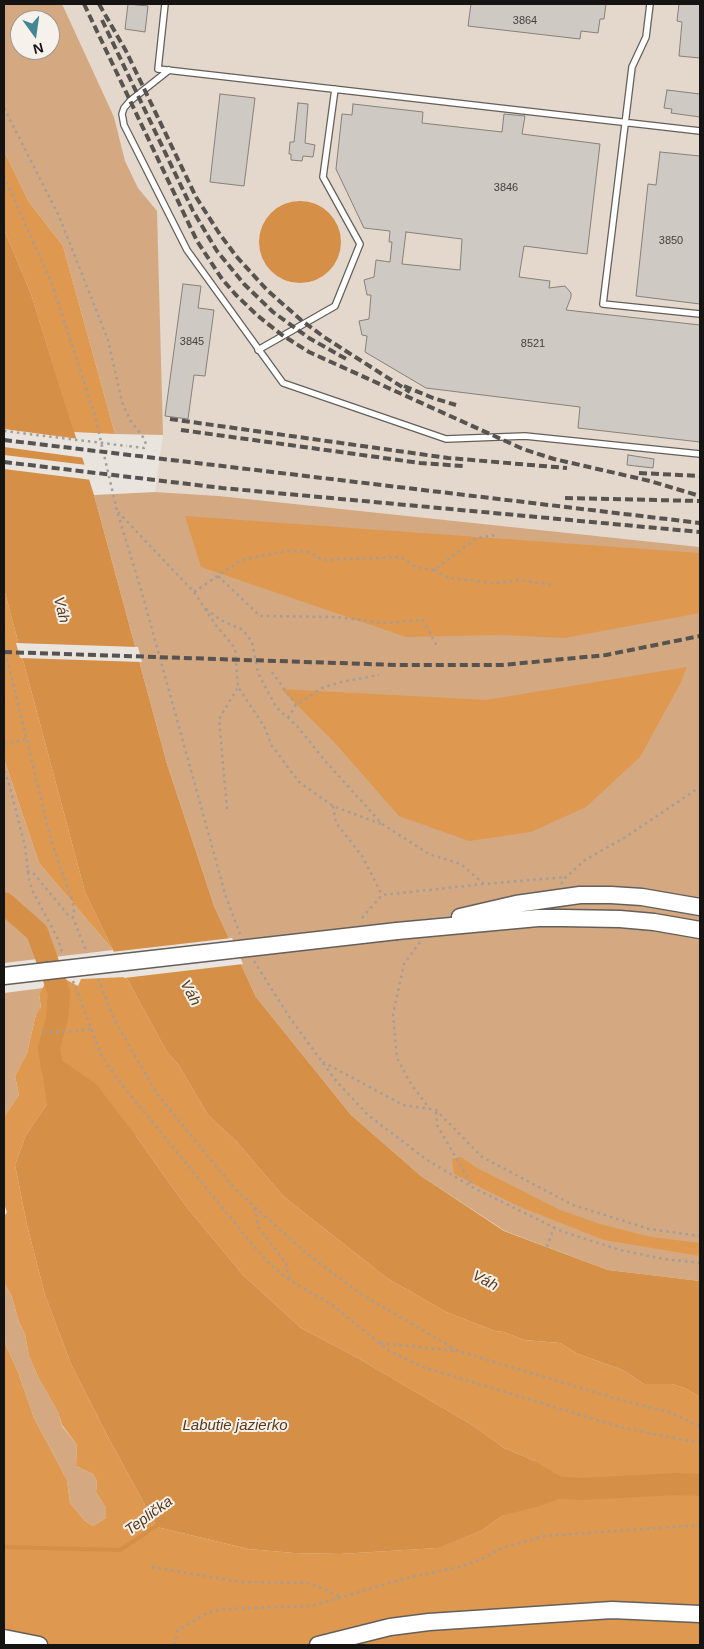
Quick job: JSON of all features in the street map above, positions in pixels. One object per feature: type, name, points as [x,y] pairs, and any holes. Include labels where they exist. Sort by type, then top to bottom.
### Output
[{"type":"main road","points":[[419,935],[497,907],[580,894],[642,897],[700,907]]},
{"type":"main road","points":[[7,976],[397,931],[419,935],[538,918],[620,919],[654,922],[700,930]]},
{"type":"main road","points":[[318,1645],[390,1627],[428,1622],[612,1610],[700,1614]]},
{"type":"main road","points":[[4,1638],[40,1645]]},
{"type":"lane","points":[[165,4],[158,68],[700,131]]},
{"type":"lane","points":[[650,4],[646,37],[632,66],[603,304],[700,314]]},
{"type":"lane","points":[[170,70],[130,101],[124,108],[122,114],[124,126],[187,250],[283,383],[446,439],[525,436],[700,454]]},
{"type":"lane","points":[[258,350],[335,306],[360,244],[323,177],[335,89]]},
{"type":"path","points":[[4,108],[59,216],[108,340],[122,402],[130,420],[146,444],[144,448],[4,431]]},
{"type":"path","points":[[4,176],[52,284],[95,416],[118,511],[226,897],[242,939]]},
{"type":"path","points":[[118,511],[194,592],[214,624],[235,648],[238,687],[264,726],[272,746],[299,782],[333,806],[382,824],[429,854],[461,864],[484,884]]},
{"type":"path","points":[[434,570],[477,538],[497,536]]},
{"type":"path","points":[[194,592],[241,560],[288,551],[309,552],[324,560],[401,557],[416,567],[434,570],[450,578],[496,583],[519,580],[554,585]]},
{"type":"path","points":[[218,576],[260,616],[336,617],[384,623],[423,620],[438,648]]},
{"type":"path","points":[[206,609],[221,620],[243,630],[252,642],[258,673],[276,707],[297,726],[327,763],[382,824]]},
{"type":"path","points":[[4,646],[51,840],[73,903],[73,918],[90,961]]},
{"type":"path","points":[[272,672],[296,704]]},
{"type":"path","points":[[288,718],[296,704],[322,688],[341,682],[379,675]]},
{"type":"path","points":[[227,809],[219,719],[238,687]]},
{"type":"path","points":[[4,744],[27,739]]},
{"type":"path","points":[[4,771],[25,846],[29,880],[35,898],[58,939],[64,957]]},
{"type":"path","points":[[561,885],[566,877],[585,860],[624,838],[700,787]]},
{"type":"path","points":[[333,806],[336,823],[362,856],[382,895]]},
{"type":"path","points":[[27,871],[34,874],[73,918]]},
{"type":"path","points":[[362,918],[382,895],[566,877]]},
{"type":"path","points":[[419,935],[404,964],[392,1014],[398,1058],[411,1084],[429,1109]]},
{"type":"path","points":[[253,959],[274,994],[336,1082],[368,1115],[426,1160],[474,1188],[554,1227],[620,1250],[700,1263]]},
{"type":"path","points":[[71,975],[102,1057],[118,1080],[252,1244],[269,1263],[289,1280],[331,1304],[389,1352],[423,1368],[589,1419],[683,1440],[700,1441]]},
{"type":"path","points":[[97,978],[115,1021],[157,1094],[235,1189],[307,1254],[361,1294],[458,1351]]},
{"type":"path","points":[[43,1032],[91,1029]]},
{"type":"path","points":[[322,1061],[403,1104],[436,1110],[482,1157],[573,1205],[649,1229],[700,1236]]},
{"type":"path","points":[[436,1110],[438,1125],[474,1188]]},
{"type":"path","points":[[255,1207],[259,1228],[286,1263],[289,1280]]},
{"type":"path","points":[[547,1247],[554,1227]]},
{"type":"path","points":[[378,1343],[422,1349],[458,1351],[617,1399],[668,1412],[700,1426]]},
{"type":"path","points":[[175,1645],[177,1631],[205,1614],[221,1609],[312,1606],[406,1578],[460,1567],[486,1557],[502,1548],[544,1536],[700,1525]]},
{"type":"path","points":[[152,1567],[241,1582],[310,1583],[342,1596]]},
{"type":"shaded area","points":[[4,4],[62,4],[114,117],[125,161],[138,188],[157,211],[163,435],[115,434],[63,246],[29,202],[4,151]]},
{"type":"shaded area","points":[[61,4],[700,4],[700,547],[219,496],[155,492],[163,435]]},
{"type":"shaded area","points":[[4,151],[29,202],[63,246],[115,434],[74,432],[31,294],[4,229]]},
{"type":"shaded area","points":[[155,492],[219,496],[700,547],[700,1281],[608,1270],[505,1231],[421,1176],[351,1115],[256,997],[214,906],[167,764],[94,495]]},
{"type":"shaded area","points":[[185,516],[700,553],[700,613],[564,638],[502,635],[406,637],[201,567]]},
{"type":"shaded area","points":[[4,589],[85,892],[113,950],[39,863],[4,759]]},
{"type":"shaded area","points":[[687,667],[680,684],[640,757],[586,807],[531,832],[469,841],[399,816],[335,743],[281,689],[486,700]]},
{"type":"shaded area","points":[[4,759],[39,863],[113,950],[4,963]]},
{"type":"shaded area","points":[[126,977],[167,1052],[178,1064],[208,1115],[237,1142],[284,1197],[387,1278],[446,1312],[495,1331],[504,1332],[524,1340],[560,1343],[578,1354],[623,1370],[644,1384],[672,1384],[687,1389],[700,1397],[700,1645],[4,1645],[4,1341],[18,1372],[34,1418],[67,1480],[70,1503],[85,1521],[93,1526],[106,1518],[106,1508],[96,1492],[97,1481],[93,1474],[76,1466],[77,1445],[62,1425],[58,1412],[39,1379],[29,1356],[25,1334],[19,1322],[12,1297],[4,1282],[4,1217],[7,1212],[4,1204],[4,1117],[19,1095],[15,1076],[27,1053],[36,1014],[41,1008],[39,994],[45,984],[53,987],[65,979],[78,986],[81,979]],"holes":[[[47,1104],[136,1136],[185,1205],[243,1275],[301,1328],[356,1357],[474,1426],[504,1448],[535,1461],[521,1510],[502,1516],[481,1531],[437,1548],[340,1554],[248,1549],[157,1527],[71,1364],[45,1295],[27,1225],[15,1165],[26,1135]]]},
{"type":"shaded area","points":[[43,988],[39,994],[41,1009],[36,1014],[27,1053],[15,1076],[19,1095],[4,1117],[4,993]]},
{"type":"shaded area","points":[[461,1157],[477,1168],[560,1210],[600,1224],[651,1237],[700,1243],[700,1256],[604,1240],[518,1206],[454,1174],[452,1159]]},
{"type":"shaded area","points":[[4,1282],[12,1297],[19,1322],[25,1334],[29,1356],[39,1379],[58,1412],[62,1426],[77,1445],[76,1466],[93,1474],[97,1481],[96,1492],[106,1508],[106,1518],[93,1526],[85,1521],[70,1503],[67,1480],[34,1418],[18,1372],[4,1341]]},
{"type":"water","points":[[292,201],[308,201],[323,208],[334,219],[341,234],[338,258],[329,271],[308,283],[292,283],[277,276],[266,265],[259,250],[259,234],[266,219],[277,208]]},
{"type":"water","name":"Váh","points":[[4,229],[31,294],[94,495],[167,764],[214,906],[256,997],[351,1115],[421,1176],[504,1231],[608,1270],[700,1281],[700,1397],[687,1389],[672,1384],[644,1384],[623,1370],[578,1354],[560,1343],[524,1340],[504,1332],[495,1331],[446,1312],[387,1278],[284,1197],[237,1142],[208,1115],[178,1064],[167,1052],[126,977],[85,892],[4,589]]},
{"type":"water","name":"Labutie jazierko","points":[[61,1060],[96,1084],[185,1205],[243,1275],[301,1328],[356,1357],[474,1426],[504,1448],[535,1461],[581,1489],[546,1504],[502,1516],[481,1531],[438,1548],[340,1554],[294,1553],[248,1549],[157,1527],[71,1364],[45,1295],[27,1225],[15,1165],[26,1135],[47,1104],[43,1076]]},
{"type":"pier","points":[[4,429],[79,439],[85,458],[4,447]]},
{"type":"pier","points":[[4,455],[87,465],[92,480],[4,469]]},
{"type":"pier","points":[[16,643],[138,647],[142,662],[20,658]]},
{"type":"pier","points":[[232,938],[243,964],[124,978],[111,952]]},
{"type":"building","points":[[128,4],[148,6],[145,32],[125,29]]},
{"type":"building","points":[[471,4],[606,4],[604,19],[600,19],[598,33],[581,31],[580,39],[468,26]]},
{"type":"building","points":[[679,4],[700,4],[700,58],[679,56],[682,22],[677,21]]},
{"type":"building","points":[[667,90],[700,94],[700,117],[671,113],[672,109],[664,108]]},
{"type":"building","points":[[220,94],[255,98],[244,186],[210,182]]},
{"type":"building","points":[[298,103],[308,104],[305,143],[315,145],[313,157],[303,156],[302,161],[291,160],[291,154],[289,154],[290,142],[294,142]]},
{"type":"building","points":[[353,104],[423,112],[422,123],[502,132],[504,114],[525,116],[522,134],[600,144],[587,254],[524,246],[519,277],[550,281],[549,288],[565,286],[571,293],[566,310],[700,325],[700,442],[578,428],[580,407],[426,388],[365,352],[367,336],[362,335],[359,321],[369,319],[371,295],[367,295],[364,280],[374,277],[376,260],[390,262],[392,242],[389,242],[390,231],[364,228],[336,169],[342,114],[352,115]],"holes":[[[406,232],[462,239],[460,270],[402,264]]]},
{"type":"building","points":[[660,152],[700,156],[700,304],[636,296],[648,184],[656,185]]},
{"type":"building","points":[[183,284],[201,286],[198,308],[214,310],[205,376],[194,375],[188,419],[165,416]]},
{"type":"building","points":[[628,455],[654,459],[653,468],[627,465]]},
{"type":"waterway","points":[[4,903],[37,932],[59,993],[57,1018],[49,1048],[52,1068],[66,1096]]},
{"type":"waterway","points":[[552,1487],[581,1489],[676,1484],[700,1485]]},
{"type":"waterway","name":"Teplička","points":[[4,1547],[120,1550],[161,1523]]},
{"type":"railway","points":[[84,4],[197,241],[222,279],[258,316],[282,335],[309,352],[523,449],[554,459],[650,481],[700,496]]},
{"type":"railway","points":[[99,4],[126,51],[196,197],[236,256],[267,290],[301,320],[324,337],[410,392]]},
{"type":"railway","points":[[102,20],[193,211],[217,251],[244,284],[273,312],[309,338],[348,360]]},
{"type":"railway","points":[[404,386],[456,405]]},
{"type":"railway","points":[[170,419],[448,458],[567,468]]},
{"type":"railway","points":[[181,430],[420,463],[463,466]]},
{"type":"railway","points":[[4,440],[700,523]]},
{"type":"railway","points":[[4,462],[222,488],[700,532]]},
{"type":"railway","points":[[639,473],[700,476]]},
{"type":"railway","points":[[565,498],[700,501]]},
{"type":"railway","points":[[4,652],[398,665],[502,665],[606,655],[700,636]]}]
